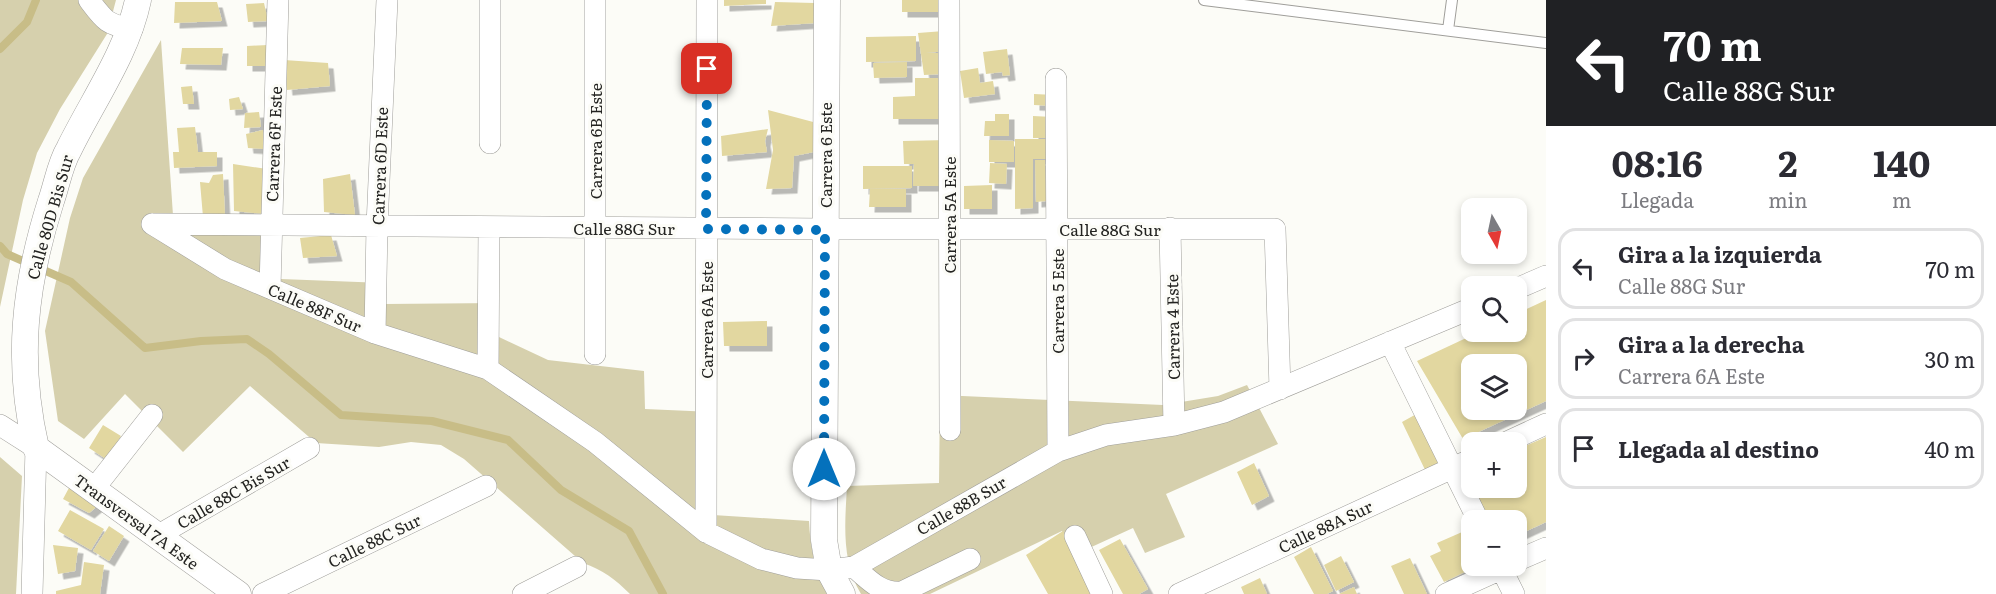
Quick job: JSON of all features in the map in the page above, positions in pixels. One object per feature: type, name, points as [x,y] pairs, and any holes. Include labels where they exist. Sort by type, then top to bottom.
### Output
[{"type":"street","points":[[89,0],[103,18],[113,26],[132,29]]},
{"type":"street","name":"Calle 80D Bis Sur","points":[[36,448],[28,416],[23,366],[28,289],[43,226],[67,152],[132,29],[138,0]]},
{"type":"street","name":"Carrera 6F Este","points":[[270,288],[278,0]]},
{"type":"street","name":"Carrera 6D Este","points":[[375,333],[377,226],[387,0]]},
{"type":"street","points":[[490,0],[490,143]]},
{"type":"street","name":"Carrera 6B Este","points":[[595,0],[595,354]]},
{"type":"street","name":"Carrera 6A Este","points":[[706,532],[707,0]]},
{"type":"street","name":"Carrera 6 Este","points":[[826,0],[824,540],[842,569],[842,594]]},
{"type":"street","name":"Carrera 5A Este","points":[[949,0],[950,430]]},
{"type":"street","name":"Carrera 5 Este","points":[[1056,79],[1058,451]]},
{"type":"street","name":"Calle 88G Sur","points":[[152,224],[825,230],[1275,229],[1280,389]]},
{"type":"street","name":"Calle 88F Sur","points":[[152,224],[225,269],[375,333],[488,369]]},
{"type":"street","points":[[489,227],[488,369],[595,442],[706,532],[761,559],[797,568],[842,569],[891,594],[902,592],[970,558]]},
{"type":"street","name":"Carrera 4 Este","points":[[1170,228],[1174,425]]},
{"type":"street","points":[[1527,284],[1546,276]]},
{"type":"street","name":"Calle 88B Sur","points":[[842,569],[1058,451],[1106,435],[1174,425],[1224,412],[1461,313]]},
{"type":"street","points":[[1390,342],[1473,510]]},
{"type":"street","points":[[93,490],[152,415]]},
{"type":"street","points":[[1527,433],[1546,424]]},
{"type":"street","points":[[0,425],[36,448],[32,594]]},
{"type":"street","name":"Transversal 7A Este","points":[[36,448],[238,594]]},
{"type":"street","name":"Calle 88C Bis Sur","points":[[157,536],[309,448]]},
{"type":"street","name":"Calle 88A Sur","points":[[1179,594],[1461,464]]},
{"type":"street","name":"Calle 88C Sur","points":[[263,594],[486,486]]},
{"type":"street","points":[[1075,536],[1102,594]]},
{"type":"street","points":[[1527,556],[1546,548]]},
{"type":"street","points":[[523,594],[576,567]]},
{"type":"street","points":[[1446,594],[1483,576]]},
{"type":"street","points":[[1509,576],[1514,594]]},
{"type":"lane","points":[[1204,0],[1288,5],[1546,43]]},
{"type":"lane","points":[[1448,30],[1452,0]]},
{"type":"shaded area","points":[[0,0],[116,0],[107,34],[60,109],[37,153],[23,200],[0,307]]},
{"type":"shaded area","points":[[161,40],[174,230],[281,232],[281,279],[384,283],[385,304],[498,303],[499,337],[548,360],[644,371],[645,409],[713,412],[713,515],[809,521],[814,558],[827,594],[630,594],[608,576],[583,563],[464,459],[441,445],[411,442],[379,447],[316,443],[250,386],[183,452],[125,394],[84,439],[58,421],[45,331],[70,218],[83,178]]},
{"type":"shaded area","points":[[1247,385],[1278,444],[1166,494],[1185,537],[1145,553],[1133,528],[1074,555],[1062,531],[930,594],[861,594],[847,555],[845,528],[847,486],[939,483],[940,395],[1163,405],[1218,396]]},
{"type":"shaded area","points":[[0,457],[22,476],[16,594],[0,594]]},
{"type":"building","points":[[724,0],[766,0],[766,4],[724,6]]},
{"type":"building","points":[[902,0],[947,0],[947,12],[902,12]]},
{"type":"building","points":[[175,2],[217,2],[222,21],[174,23]]},
{"type":"building","points":[[775,2],[815,3],[816,23],[771,26]]},
{"type":"building","points":[[264,3],[268,21],[248,22],[246,4]]},
{"type":"building","points":[[944,31],[946,51],[926,53],[941,53],[942,74],[924,75],[918,33]]},
{"type":"building","points":[[916,36],[916,61],[866,62],[866,37]]},
{"type":"building","points":[[268,45],[268,66],[247,66],[247,46]]},
{"type":"building","points":[[182,48],[223,48],[221,65],[180,64]]},
{"type":"building","points":[[1007,49],[1010,75],[1003,76],[1002,72],[986,74],[983,52]]},
{"type":"building","points":[[284,60],[328,63],[330,86],[287,90]]},
{"type":"building","points":[[907,62],[907,77],[874,78],[873,63]]},
{"type":"building","points":[[978,68],[980,83],[993,81],[995,94],[964,98],[960,71]]},
{"type":"building","points":[[915,78],[948,78],[948,119],[893,119],[893,97],[915,96]]},
{"type":"building","points":[[192,86],[194,104],[183,104],[181,87]]},
{"type":"building","points":[[1034,94],[1055,95],[1054,106],[1034,105]]},
{"type":"building","points":[[239,97],[243,109],[230,110],[229,99]]},
{"type":"building","points":[[768,110],[817,123],[814,152],[794,156],[792,188],[766,189],[773,150]]},
{"type":"building","points":[[259,112],[261,127],[244,128],[245,113]]},
{"type":"building","points":[[995,114],[1009,114],[1009,136],[984,136],[985,121],[995,121]]},
{"type":"building","points":[[1033,116],[1053,117],[1054,138],[1033,138]]},
{"type":"building","points":[[195,127],[198,152],[217,152],[217,166],[174,168],[173,152],[179,152],[177,128]]},
{"type":"building","points":[[768,129],[765,141],[767,152],[722,156],[721,136]]},
{"type":"building","points":[[263,130],[265,149],[248,148],[246,134]]},
{"type":"building","points":[[1015,139],[1053,139],[1053,159],[1033,159],[1033,208],[1015,209]]},
{"type":"building","points":[[948,140],[948,186],[913,186],[914,164],[904,164],[903,141]]},
{"type":"building","points":[[989,140],[1014,141],[1014,162],[989,162]]},
{"type":"building","points":[[1035,160],[1045,160],[1046,201],[1036,202]]},
{"type":"building","points":[[990,163],[1007,164],[1006,184],[989,183]]},
{"type":"building","points":[[233,164],[267,169],[265,214],[234,211]]},
{"type":"building","points":[[863,166],[912,166],[912,188],[863,189]]},
{"type":"building","points":[[223,174],[225,216],[203,217],[200,182],[209,183],[213,175]]},
{"type":"building","points":[[350,174],[355,215],[324,212],[323,179]]},
{"type":"building","points":[[992,185],[992,209],[964,209],[964,186]]},
{"type":"building","points":[[870,189],[906,189],[906,207],[869,207]]},
{"type":"building","points":[[331,235],[337,256],[303,258],[300,238]]},
{"type":"building","points":[[1546,300],[1546,401],[1527,410],[1527,354],[1461,354],[1461,420],[1504,420],[1478,432],[1461,432],[1461,436],[1417,361],[1461,340],[1527,342],[1527,309]]},
{"type":"building","points":[[767,321],[767,346],[724,346],[723,322]]},
{"type":"building","points":[[1420,412],[1448,467],[1428,476],[1402,422]]},
{"type":"building","points":[[103,425],[121,436],[106,459],[89,448]]},
{"type":"building","points":[[1546,437],[1546,522],[1527,531],[1527,510],[1482,510],[1476,498],[1527,498],[1527,445]]},
{"type":"building","points":[[1254,463],[1269,496],[1252,505],[1237,472]]},
{"type":"building","points":[[70,486],[101,503],[89,513],[63,499]]},
{"type":"building","points":[[70,510],[104,529],[91,550],[58,531]]},
{"type":"building","points":[[109,526],[124,536],[109,561],[93,551]]},
{"type":"building","points":[[1063,531],[1095,594],[1048,594],[1026,555]]},
{"type":"building","points":[[1461,532],[1461,574],[1444,582],[1430,556],[1441,551],[1437,543]]},
{"type":"building","points":[[1120,539],[1148,589],[1139,594],[1123,594],[1099,550]]},
{"type":"building","points":[[53,545],[78,548],[75,571],[58,574]]},
{"type":"building","points":[[1311,547],[1333,591],[1327,594],[1314,594],[1294,557]]},
{"type":"building","points":[[1341,556],[1354,582],[1336,591],[1324,565]]},
{"type":"building","points":[[1410,558],[1427,594],[1404,594],[1391,566]]},
{"type":"building","points":[[84,562],[104,565],[100,594],[56,594],[56,591],[81,585]]},
{"type":"building","points":[[1260,578],[1267,594],[1244,594],[1241,587]]},
{"type":"building","points":[[1354,587],[1357,594],[1339,594]]},
{"type":"waterway","points":[[0,49],[27,22],[36,0]]},
{"type":"waterway","points":[[0,246],[7,254],[71,282],[145,348],[201,341],[247,339],[269,354],[341,415],[432,421],[508,440],[561,490],[629,531],[663,594]]},
{"type":"route","points":[[707,69],[706,229],[825,230],[824,469]]}]
